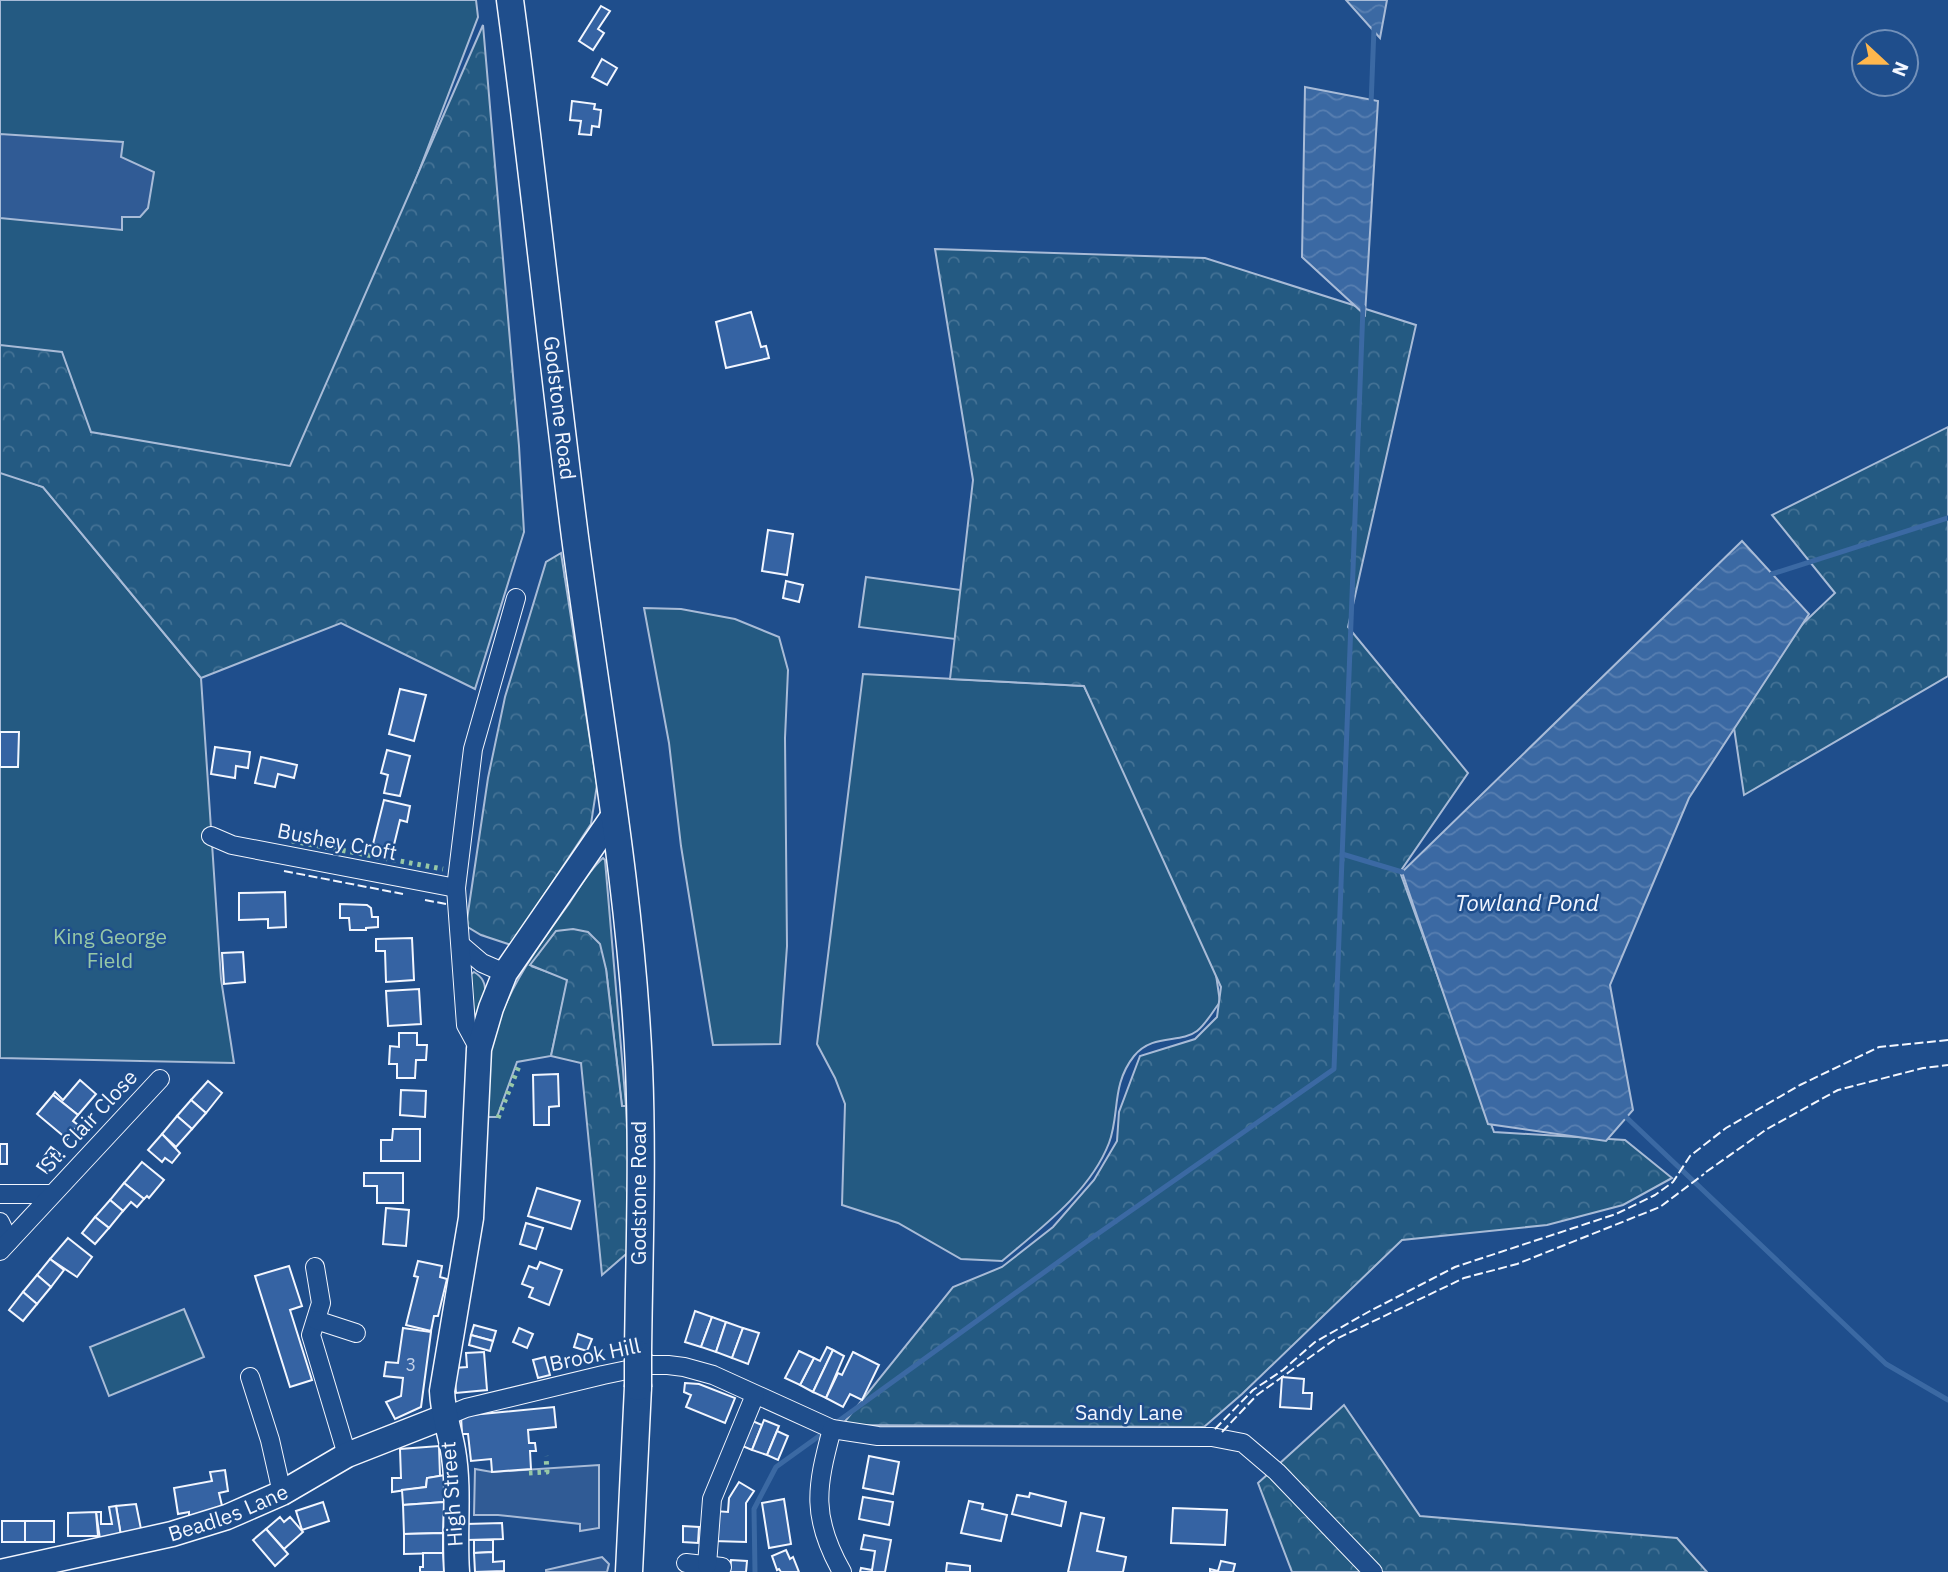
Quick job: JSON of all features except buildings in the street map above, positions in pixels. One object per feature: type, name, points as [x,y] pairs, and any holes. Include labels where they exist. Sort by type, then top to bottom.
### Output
[{"type":"main road","name":"Godstone Road","points":[[510,0],[575,535],[630,947],[639,1067],[638,1387],[629,1572]]},
{"type":"street","points":[[479,1049],[466,1026],[456,888],[472,749],[516,598]]},
{"type":"street","points":[[444,1417],[442,1391],[471,1218],[479,1049],[491,1007],[505,973],[614,815]]},
{"type":"street","name":"Bushey Croft","points":[[211,836],[232,845],[456,888]]},
{"type":"street","points":[[461,945],[482,963],[505,973]]},
{"type":"street","name":"St. Clair Close","points":[[4,1246],[160,1079]]},
{"type":"street","name":"St. Clair Close","points":[[0,1194],[51,1194]]},
{"type":"street","name":"St. Clair Close","points":[[0,1222],[4,1246]]},
{"type":"street","points":[[315,1267],[321,1303],[312,1335],[346,1455]]},
{"type":"street","points":[[316,1320],[356,1333]]},
{"type":"street","name":"Brook Hill","points":[[444,1417],[466,1408],[651,1365],[699,1370],[824,1426]]},
{"type":"street","points":[[250,1377],[270,1440],[282,1493]]},
{"type":"street","points":[[686,1563],[715,1566],[712,1499],[755,1395]]},
{"type":"street","name":"Beadles Lane","points":[[0,1572],[199,1527],[282,1493],[346,1455],[444,1417]]},
{"type":"street","name":"High Street","points":[[444,1417],[453,1450],[457,1572]]},
{"type":"street","points":[[824,1426],[817,1500],[824,1534],[842,1572]]},
{"type":"street","name":"Sandy Lane","points":[[824,1426],[878,1436],[1212,1437],[1243,1444],[1277,1472],[1373,1572]]},
{"type":"green space","points":[[0,0],[476,0],[478,17],[298,487],[0,437]]},
{"type":"green space","points":[[483,25],[524,532],[475,689],[341,623],[201,678],[43,487],[0,473],[0,345],[62,352],[91,432],[290,466]]},
{"type":"green space","points":[[935,249],[1205,258],[1416,325],[1348,627],[1468,773],[1400,872],[1494,1132],[1625,1140],[1672,1178],[1623,1205],[1547,1225],[1402,1240],[1242,1394],[1204,1427],[842,1425],[953,1287],[1002,1267],[1053,1227],[1094,1180],[1117,1141],[1119,1112],[1140,1056],[1195,1039],[1217,1017],[1221,987],[1084,686],[950,679],[973,480]]},
{"type":"green space","points":[[1948,427],[1948,676],[1744,795],[1729,694],[1835,593],[1772,515]]},
{"type":"green space","name":"King George Field","points":[[0,471],[43,487],[201,678],[221,979],[234,1063],[0,1058]]},
{"type":"green space","points":[[561,553],[597,785],[591,824],[511,945],[481,935],[466,926],[488,778],[505,697],[546,562]]},
{"type":"green space","points":[[866,577],[961,590],[955,639],[859,627]]},
{"type":"green space","points":[[644,608],[681,609],[735,619],[779,637],[788,670],[785,738],[787,946],[780,1044],[713,1045],[681,846],[669,743]]},
{"type":"green space","points":[[863,674],[1084,686],[1211,940],[1220,1002],[1197,1031],[1183,1037],[1149,1044],[1134,1056],[1122,1078],[1112,1132],[1101,1161],[1063,1208],[1002,1261],[961,1259],[898,1223],[842,1205],[845,1104],[817,1044]]},
{"type":"green space","points":[[603,858],[626,1106],[622,1107],[606,969],[531,966],[568,979],[551,1056],[517,1062],[497,1117],[487,1117],[489,1057],[506,1004],[534,954],[588,874]]},
{"type":"green space","points":[[573,929],[588,932],[600,944],[606,969],[622,1106],[626,1106],[633,1248],[602,1275],[581,1063],[551,1056],[567,980],[530,965],[556,931]]},
{"type":"green space","points":[[474,972],[480,976],[485,987],[482,1005],[475,1016],[472,1015],[470,975]]},
{"type":"green space","points":[[184,1309],[204,1357],[109,1396],[90,1347]]},
{"type":"green space","points":[[1344,1405],[1420,1516],[1677,1538],[1707,1572],[1292,1572],[1258,1483]]},
{"type":"shaded area","points":[[0,134],[123,142],[121,157],[154,172],[148,208],[140,217],[122,217],[122,230],[0,218]]},
{"type":"shaded area","points":[[599,1465],[599,1528],[580,1531],[580,1524],[474,1515],[475,1469],[492,1472]]},
{"type":"shaded area","points":[[602,1557],[609,1564],[607,1572],[546,1572],[546,1570]]},
{"type":"water","points":[[1346,0],[1387,0],[1380,38]]},
{"type":"water","points":[[1305,87],[1378,101],[1365,315],[1302,257]]},
{"type":"water","name":"Towland Pond","points":[[1742,541],[1809,614],[1689,798],[1610,985],[1633,1110],[1606,1141],[1488,1124],[1402,872]]},
{"type":"waterway","points":[[1371,105],[1374,28]]},
{"type":"waterway","points":[[833,1425],[1086,1242],[1334,1069],[1363,307]]},
{"type":"waterway","points":[[1772,574],[1948,518]]},
{"type":"waterway","points":[[1342,854],[1402,872]]},
{"type":"waterway","points":[[1626,1117],[1886,1364],[1948,1400]]},
{"type":"waterway","points":[[755,1572],[754,1509],[776,1467],[826,1431]]},
{"type":"hedge","points":[[292,841],[443,869]]},
{"type":"hedge","points":[[498,1118],[519,1066]]},
{"type":"hedge","points":[[529,1473],[547,1472],[546,1456]]},
{"type":"fence","points":[[284,871],[403,894]]},
{"type":"fence","points":[[425,900],[446,904]]},
{"type":"fence","points":[[1215,1429],[1253,1390],[1283,1370],[1315,1342],[1370,1311],[1455,1267],[1616,1214],[1655,1195],[1673,1182],[1690,1156],[1726,1128],[1800,1085],[1879,1047],[1948,1040]]},
{"type":"fence","points":[[1706,1172],[1767,1129],[1838,1090],[1923,1068],[1948,1065]]},
{"type":"fence","points":[[1222,1432],[1257,1395],[1334,1340],[1464,1278],[1517,1264],[1660,1207],[1704,1174]]}]
